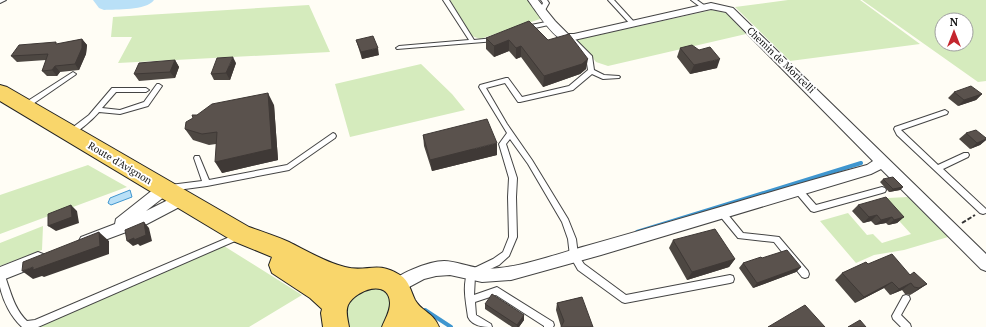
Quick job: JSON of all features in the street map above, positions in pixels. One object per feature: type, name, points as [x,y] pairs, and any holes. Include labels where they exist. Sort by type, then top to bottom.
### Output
[{"type":"main road","name":"Route d'Avignon","points":[[0,92],[241,234],[267,244],[314,268],[357,281]]},
{"type":"main road","name":"Route d'Avignon","points":[[241,234],[257,249],[314,286],[335,316]]},
{"type":"main road","points":[[335,316],[341,293],[357,281],[371,277],[385,280],[398,306],[426,327]]},
{"type":"street","points":[[533,0],[543,5],[551,23],[565,37],[570,37]]},
{"type":"street","name":"Chemin de Moricelli","points":[[570,37],[711,6],[729,10],[986,264]]},
{"type":"street","points":[[398,306],[421,273],[442,268],[472,274],[496,276],[574,256],[871,169],[883,161]]},
{"type":"street","points":[[103,234],[136,212],[164,189]]},
{"type":"street","points":[[74,246],[140,221],[182,200]]},
{"type":"street","points":[[0,274],[52,254]]},
{"type":"lane","points":[[446,0],[472,41]]},
{"type":"lane","points":[[612,0],[633,24]]},
{"type":"lane","points":[[694,0],[705,8]]},
{"type":"lane","points":[[517,31],[551,23]]},
{"type":"lane","points":[[570,37],[589,56],[591,71]]},
{"type":"lane","points":[[399,48],[472,41],[483,42],[501,39]]},
{"type":"lane","points":[[591,71],[603,78],[617,77]]},
{"type":"lane","points":[[591,71],[571,88],[520,100],[506,80],[482,87],[510,134],[530,162],[565,221],[572,239],[574,256],[581,268],[625,299],[730,279]]},
{"type":"lane","points":[[24,106],[73,74]]},
{"type":"lane","points":[[97,110],[120,112],[146,104],[158,86]]},
{"type":"lane","points":[[70,133],[91,117],[114,90],[146,90]]},
{"type":"lane","points":[[945,112],[897,129],[899,133],[983,211]]},
{"type":"lane","points":[[488,327],[472,317],[469,290],[472,274],[496,262],[506,254],[514,238],[512,197],[513,178],[502,144],[510,134]]},
{"type":"lane","points":[[164,189],[207,183],[289,167],[333,136]]},
{"type":"lane","points":[[937,168],[966,155]]},
{"type":"lane","points":[[197,158],[207,183]]},
{"type":"lane","points":[[798,190],[814,209],[882,190]]},
{"type":"lane","points":[[722,213],[741,236],[776,238],[805,274]]},
{"type":"lane","points":[[0,274],[6,291],[20,320],[26,325],[35,324],[218,246],[241,234]]},
{"type":"lane","points":[[470,300],[497,291],[550,325],[548,327]]},
{"type":"lane","points":[[906,299],[896,316],[907,327]]},
{"type":"path","points":[[953,230],[983,211]]},
{"type":"green space","points":[[450,0],[529,0],[543,18],[480,39],[472,36]]},
{"type":"green space","points":[[788,0],[860,0],[920,44],[790,61],[735,7]]},
{"type":"green space","points":[[862,0],[986,0],[986,81],[978,82],[936,52],[974,52],[974,12],[934,12],[934,51]]},
{"type":"green space","points":[[309,5],[330,52],[118,63],[132,37],[111,37],[113,17]]},
{"type":"green space","points":[[712,10],[726,13],[746,34],[608,66],[596,62],[586,49],[576,40]]},
{"type":"green space","points":[[421,64],[452,94],[465,110],[350,137],[335,84]]},
{"type":"green space","points":[[88,165],[127,187],[0,234],[0,195]]},
{"type":"green space","points":[[908,197],[948,237],[904,250],[874,255],[856,263],[820,221],[848,213],[867,235],[873,234],[882,243],[911,234],[881,201],[888,198]]},
{"type":"green space","points":[[43,226],[42,250],[0,266],[0,243]]},
{"type":"green space","points":[[224,246],[302,295],[249,327],[35,327]]},
{"type":"green space","points":[[371,286],[386,291],[393,304],[384,327],[346,327],[344,303]]},
{"type":"water","points":[[130,190],[132,197],[111,205],[108,203],[110,198]]},
{"type":"building","points":[[529,21],[548,40],[569,34],[588,59],[582,64],[544,76],[521,46],[516,48],[509,40],[494,46],[486,38]]},
{"type":"building","points":[[373,36],[378,48],[361,52],[356,40]]},
{"type":"building","points":[[82,39],[82,48],[75,64],[55,66],[52,70],[42,71],[48,54],[11,56],[19,45],[56,42],[56,44]]},
{"type":"building","points":[[692,45],[699,50],[710,47],[720,59],[694,65],[680,48]]},
{"type":"building","points":[[233,57],[226,73],[211,74],[217,58]]},
{"type":"building","points":[[175,60],[170,72],[134,74],[139,63]]},
{"type":"building","points":[[971,86],[982,94],[964,100],[954,92]]},
{"type":"building","points":[[268,93],[272,149],[215,162],[217,132],[202,134],[185,129],[186,122],[193,118],[192,115],[197,115],[212,104]]},
{"type":"building","points":[[487,119],[497,143],[430,160],[423,135]]},
{"type":"building","points":[[976,130],[986,139],[977,143],[966,133]]},
{"type":"building","points":[[893,177],[903,187],[893,189],[883,179]]},
{"type":"building","points":[[886,197],[904,217],[894,220],[892,217],[881,220],[877,215],[869,217],[858,205]]},
{"type":"building","points":[[71,205],[72,217],[48,226],[48,214]]},
{"type":"building","points":[[144,222],[146,235],[127,241],[125,230]]},
{"type":"building","points":[[715,229],[735,259],[692,272],[673,240]]},
{"type":"building","points":[[99,232],[100,246],[33,270],[33,267],[22,271],[23,262]]},
{"type":"building","points":[[787,250],[801,267],[757,283],[743,263],[761,257],[762,258]]},
{"type":"building","points":[[892,254],[910,275],[914,272],[927,284],[919,288],[914,287],[911,283],[899,289],[892,282],[864,297],[842,273],[866,262],[868,264]]},
{"type":"building","points":[[492,294],[524,315],[517,325],[485,304]]},
{"type":"building","points":[[582,297],[593,327],[561,327],[564,321],[557,303]]},
{"type":"building","points":[[805,305],[825,327],[768,327]]},
{"type":"building","points":[[860,320],[866,327],[848,327]]},
{"type":"waterway","points":[[101,0],[104,5],[138,3],[146,0]]},
{"type":"waterway","points":[[637,232],[861,163]]},
{"type":"waterway","points":[[425,310],[451,327]]}]
